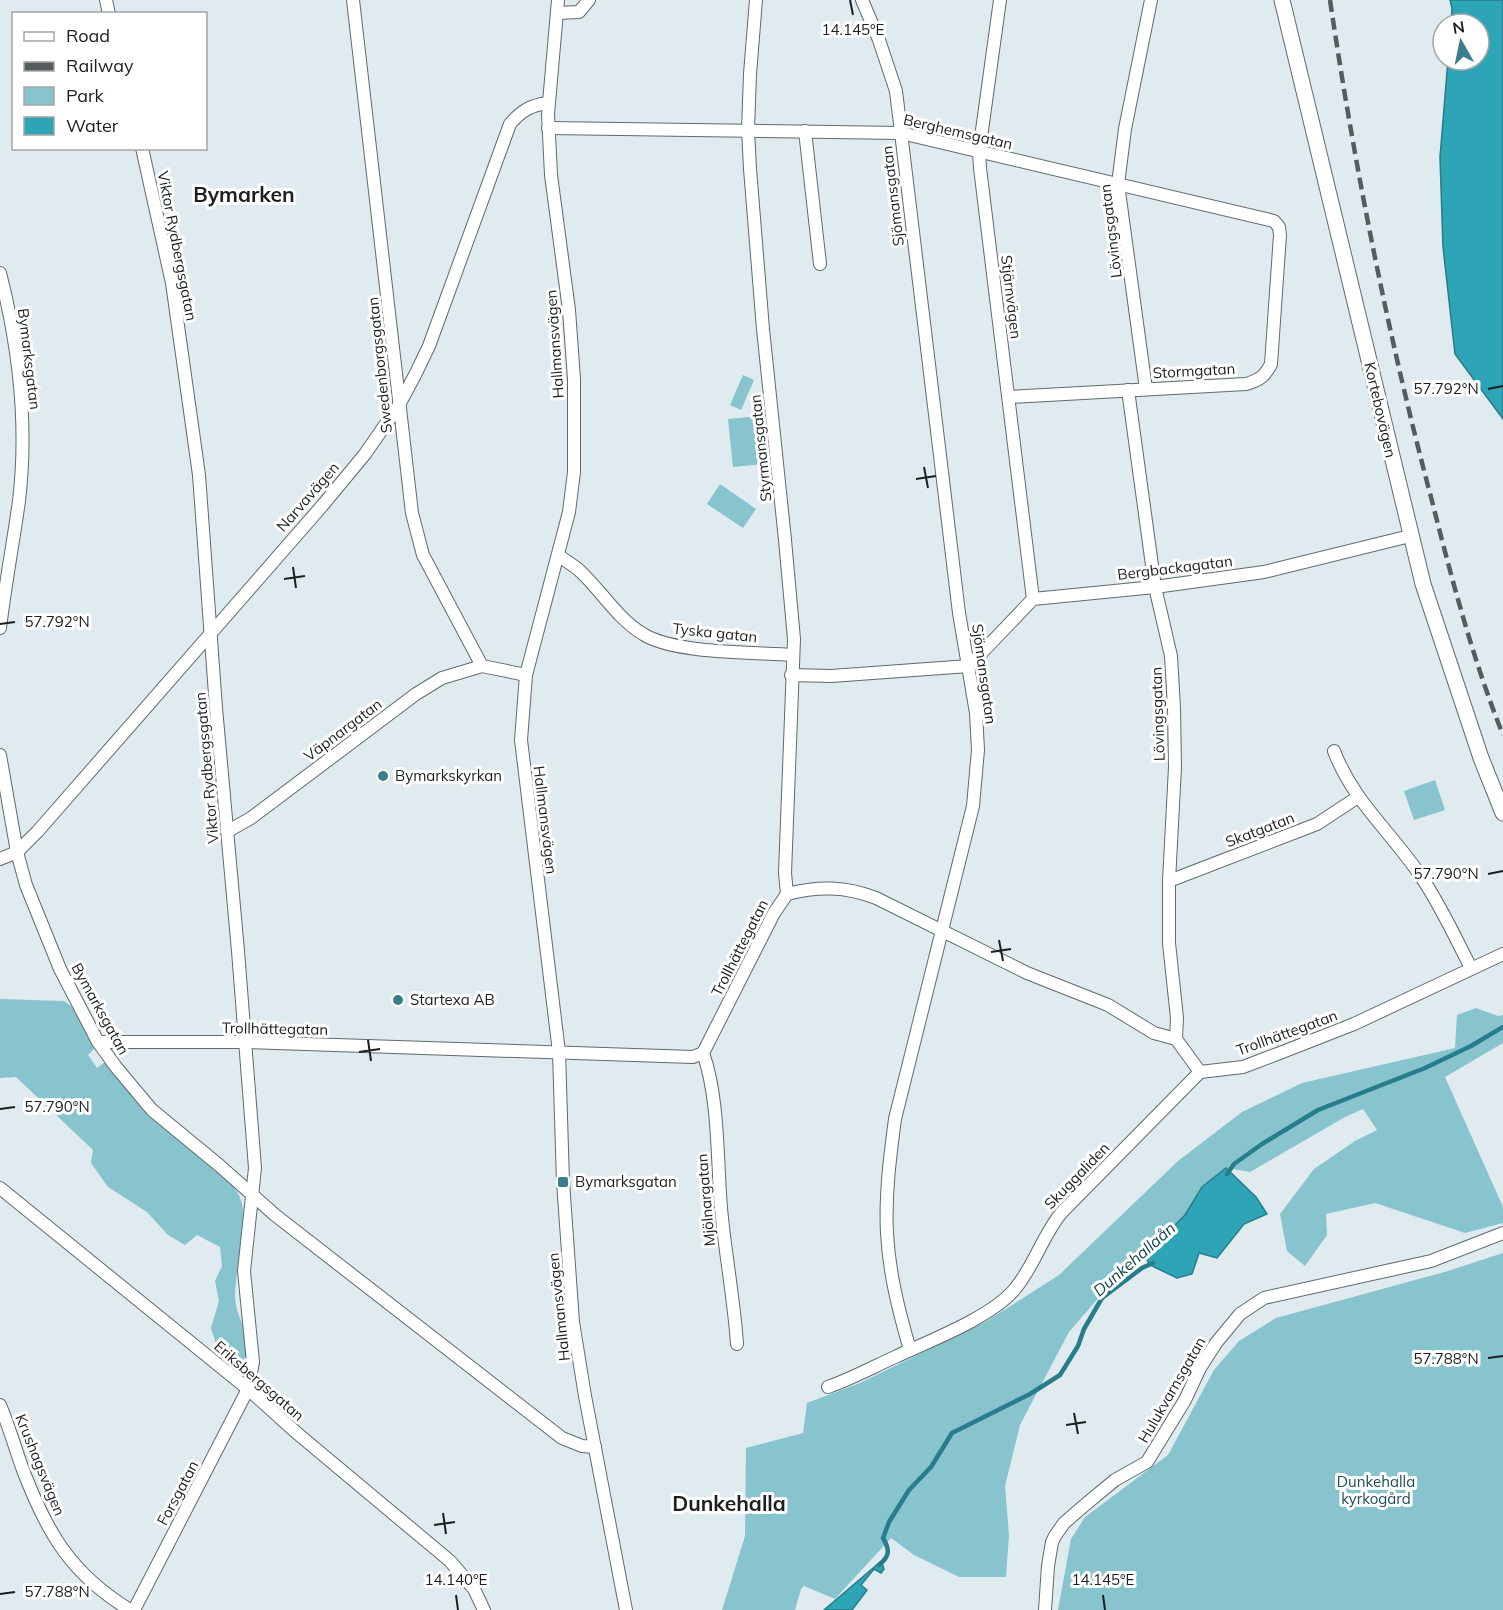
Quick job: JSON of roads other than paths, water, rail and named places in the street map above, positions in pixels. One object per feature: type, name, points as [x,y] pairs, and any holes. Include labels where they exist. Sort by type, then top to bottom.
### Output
[{"type":"street","name":"Swedenborgsgatan","points":[[353,0],[412,513],[423,555],[482,666]]},
{"type":"street","name":"Hallmansvägen","points":[[558,0],[548,103],[548,128],[552,182],[569,310],[574,379],[574,472],[569,512],[559,556],[537,628],[526,675],[521,740],[559,1052],[563,1182],[572,1313],[594,1447],[626,1610]]},
{"type":"street","points":[[557,13],[579,12],[590,0]]},
{"type":"street","name":"Styrmansgatan","points":[[756,0],[748,130],[763,328],[794,639],[791,675],[786,894]]},
{"type":"street","name":"Sjömansgatan","points":[[862,0],[879,40],[896,91],[956,590],[976,713],[978,750],[973,806],[895,1119],[889,1165],[887,1233],[893,1279],[910,1350]]},
{"type":"street","name":"Stjärnvägen","points":[[1000,0],[979,152],[1033,599]]},
{"type":"street","name":"Lövingsgatan","points":[[1146,389],[1118,184],[1125,129],[1151,0]]},
{"type":"street","name":"Kortebovägen","points":[[1282,0],[1423,584],[1481,758],[1503,813]]},
{"type":"street","name":"Narvavägen","points":[[0,859],[17,852],[38,831],[365,454],[399,405],[429,346],[510,124],[520,112],[533,105],[548,103]]},
{"type":"street","name":"Berghemsgatan","points":[[548,128],[901,133],[1274,221],[1279,227]]},
{"type":"street","points":[[805,131],[820,264]]},
{"type":"street","name":"Viktor Rydbergsgatan","points":[[142,150],[172,283],[199,475],[216,708],[255,1168],[244,1271],[253,1362],[248,1389]]},
{"type":"street","name":"Stormgatan","points":[[1009,397],[1246,384],[1260,380],[1271,363],[1279,227]]},
{"type":"street","name":"Bymarksgatan","points":[[0,273],[15,344],[22,430],[19,500],[0,628]]},
{"type":"street","name":"Lövingsgatan","points":[[1128,390],[1155,587],[1171,656],[1175,767],[1169,881],[1169,943],[1177,1018],[1176,1039]]},
{"type":"street","name":"Bergbackagatan","points":[[1033,599],[1155,587],[1264,572],[1410,536]]},
{"type":"street","name":"Tyska gatan","points":[[559,556],[580,570],[624,619],[644,635],[661,643],[686,648],[793,655]]},
{"type":"street","points":[[791,675],[831,676],[969,666],[1033,599]]},
{"type":"street","points":[[482,666],[526,675]]},
{"type":"street","name":"Väpnargatan","points":[[228,831],[251,818],[416,694],[442,678],[482,666]]},
{"type":"street","points":[[1334,751],[1347,782],[1420,874],[1471,968]]},
{"type":"street","name":"Bymarksgatan","points":[[0,755],[17,852],[43,931],[98,1042],[152,1110],[341,1267],[562,1438],[582,1446],[594,1447]]},
{"type":"street","name":"Skatgatan","points":[[1169,881],[1317,824],[1358,797]]},
{"type":"street","name":"Trollhättegatan","points":[[98,1042],[245,1042],[693,1057],[703,1053],[774,913],[786,894],[818,888],[856,890],[876,898],[1027,973],[1108,1005],[1154,1033],[1176,1039]]},
{"type":"street","name":"Trollhättegatan","points":[[1200,1072],[1243,1067],[1280,1053],[1354,1024],[1503,954]]},
{"type":"street","points":[[1176,1039],[1200,1072]]},
{"type":"street","name":"Mjölnargatan","points":[[703,1053],[708,1066],[713,1104],[726,1260],[737,1344]]},
{"type":"street","name":"Skuggaliden","points":[[828,1387],[910,1350],[1000,1305],[1015,1290],[1027,1272],[1049,1227],[1200,1072]]},
{"type":"street","name":"Eriksbergsgatan","points":[[0,1188],[248,1389],[298,1434],[450,1561],[474,1589],[483,1610]]},
{"type":"street","name":"Hulukvarnsgatan","points":[[1045,1610],[1048,1566],[1055,1536],[1064,1523],[1086,1504],[1116,1480],[1147,1462],[1185,1400],[1200,1368],[1216,1343],[1240,1314],[1264,1298],[1431,1261],[1503,1233]]},
{"type":"street","name":"Forsgatan","points":[[134,1610],[248,1389]]},
{"type":"street","name":"Krushagsvägen","points":[[0,1405],[22,1469],[40,1512],[59,1545],[94,1586],[129,1610]]},
{"type":"water","points":[[1450,0],[1503,0],[1503,419],[1455,354],[1443,247],[1440,157],[1447,72],[1491,72],[1491,12],[1452,12]]},
{"type":"water","points":[[1226,1168],[1256,1197],[1267,1214],[1244,1224],[1217,1258],[1199,1253],[1192,1274],[1177,1278],[1150,1265],[1144,1256],[1185,1215],[1202,1187]]},
{"type":"water","points":[[879,1563],[882,1563],[884,1569],[881,1573],[874,1569],[861,1585],[867,1590],[852,1610],[824,1610]]},
{"type":"waterway","name":"Dunkehallaån","points":[[1227,1174],[1234,1164],[1262,1144],[1318,1110],[1425,1068],[1471,1046],[1503,1027]]},
{"type":"waterway","name":"Dunkehallaån","points":[[879,1565],[888,1553],[883,1538],[889,1522],[909,1490],[931,1467],[952,1433],[1030,1394],[1060,1375],[1078,1346],[1084,1329],[1102,1298],[1142,1268],[1153,1263]]},
{"type":"railway","points":[[1330,0],[1350,126],[1401,377],[1464,620],[1503,735]]},
{"type":"place","name":"Bymarkskyrkan","points":[[383,776]]},
{"type":"place","name":"Startexa AB","points":[[398,1000]]},
{"type":"place","name":"Bymarksgatan","points":[[563,1182]]},
{"type":"district","name":"Bymarken","points":[[244,195]]},
{"type":"district","name":"Dunkehalla","points":[[729,1504]]},
{"type":"park label","name":"Dunkehalla kyrkogård","points":[[1376,1490]]}]
